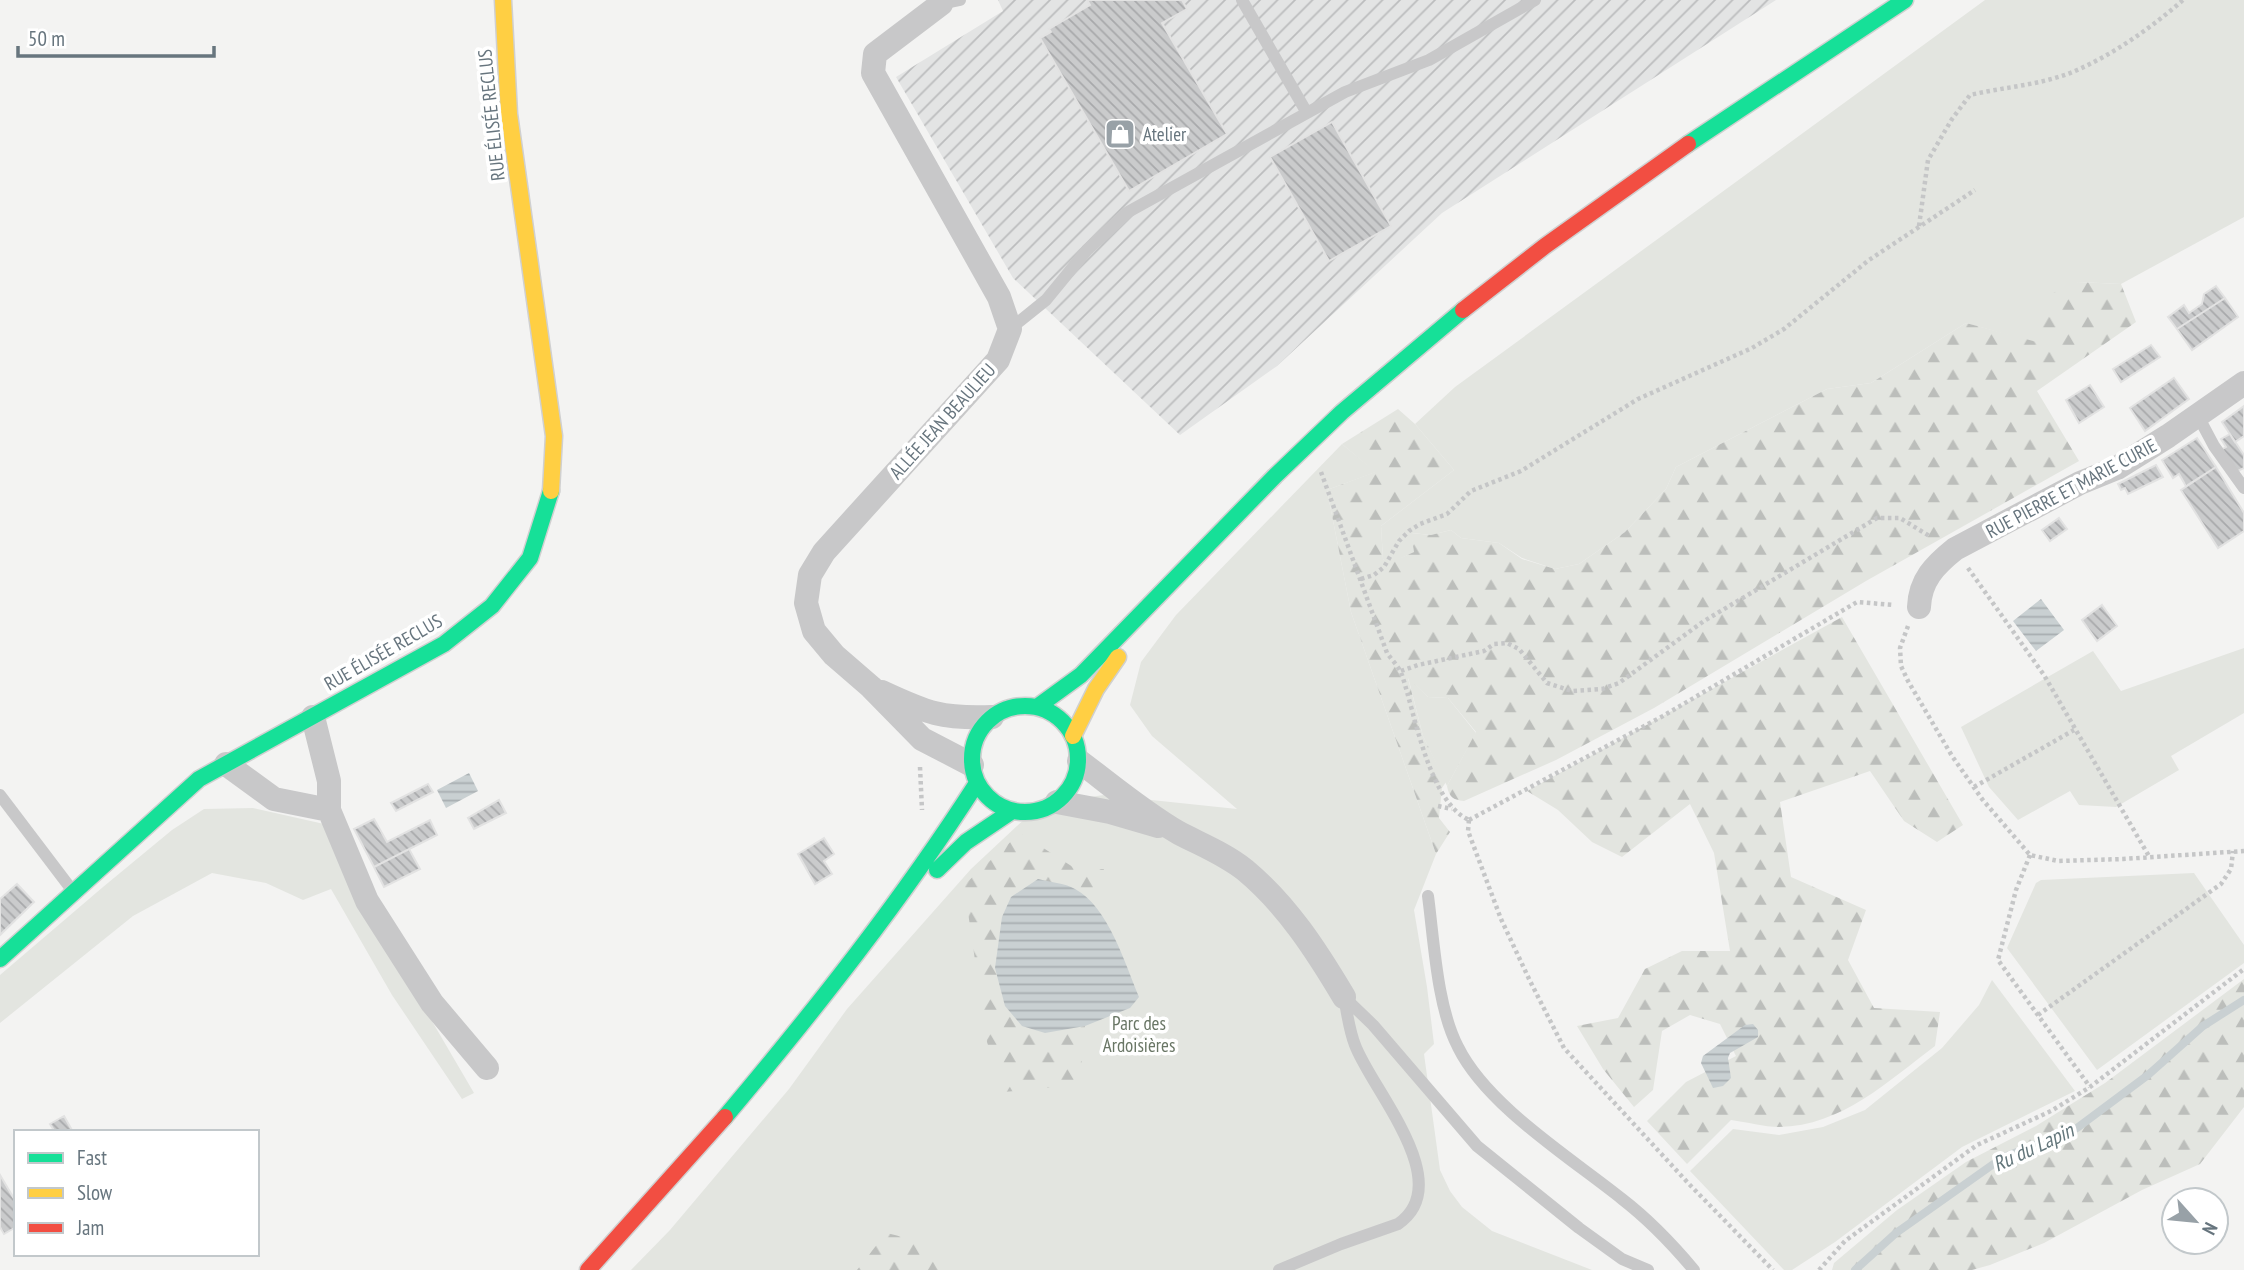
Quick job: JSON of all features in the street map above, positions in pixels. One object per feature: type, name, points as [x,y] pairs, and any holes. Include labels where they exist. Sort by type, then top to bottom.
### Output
[{"type":"main road","name":"RUE ÉLISÉE RECLUS","points":[[0,959],[199,779],[444,644],[492,606],[530,558],[551,496],[554,436],[509,114],[503,0]]},
{"type":"main road","points":[[1037,707],[1081,675],[1341,414],[1439,329],[1577,221],[1905,0]]},
{"type":"main road","points":[[1073,736],[1096,689],[1150,607]]},
{"type":"main road","points":[[1021,705],[1037,707],[1052,712],[1064,722],[1073,736],[1079,761],[1076,776],[1057,802],[1028,813],[1012,811],[985,795],[974,774],[973,747],[980,730],[992,717],[1021,705]]},
{"type":"main road","points":[[588,1270],[629,1228],[726,1117],[876,928],[950,827],[974,774]]},
{"type":"main road","points":[[876,928],[966,842],[1012,811]]},
{"type":"street","points":[[951,2],[875,54],[873,73],[999,298],[1010,330]]},
{"type":"street","name":"ALLÉE JEAN BEAULIEU","points":[[974,774],[922,739],[871,687],[834,655],[814,631],[806,603],[810,575],[824,552],[998,360],[1010,330]]},
{"type":"street","name":"RUE PIERRE ET MARIE CURIE","points":[[1919,607],[1924,581],[1937,562],[1955,549],[2080,483],[2117,468],[2244,383]]},
{"type":"street","name":"ALLÉE JEAN BEAULIEU","points":[[871,687],[933,714],[958,718],[992,717]]},
{"type":"street","points":[[313,717],[329,781],[329,810],[367,901],[432,1003],[487,1068]]},
{"type":"street","points":[[1079,761],[1178,832]]},
{"type":"street","points":[[226,764],[274,799],[329,810]]},
{"type":"street","points":[[1057,802],[1110,812],[1178,832],[1214,849],[1242,868],[1265,888],[1298,925],[1344,997]]},
{"type":"lane","points":[[1242,0],[1307,113]]},
{"type":"lane","points":[[1010,330],[1046,300],[1087,250],[1128,212],[1345,92],[1429,60],[1535,0]]},
{"type":"lane","points":[[2198,416],[2214,446],[2244,488]]},
{"type":"lane","points":[[0,795],[75,893]]},
{"type":"lane","points":[[1428,896],[1444,1004],[1458,1047],[1484,1085],[1521,1120],[1625,1201],[1680,1253],[1694,1270]]},
{"type":"lane","points":[[1279,1270],[1398,1224],[1416,1204],[1418,1178],[1415,1162],[1402,1130],[1355,1045],[1344,997]]},
{"type":"lane","points":[[1344,997],[1373,1025],[1477,1146],[1579,1228],[1622,1259],[1648,1270]]},
{"type":"path","points":[[1919,227],[1928,160],[1970,95],[2074,71],[2130,40],[2183,0]]},
{"type":"path","points":[[1361,579],[1374,575],[1384,567],[1399,541],[1409,531],[1447,514],[1471,491],[1521,471],[1638,399],[1752,348],[1784,329],[1869,260],[1975,190]]},
{"type":"path","points":[[1321,468],[1321,476],[1387,653],[1401,671],[1423,750],[1453,809]]},
{"type":"path","points":[[1401,671],[1418,664],[1484,651],[1494,644],[1507,643],[1519,649],[1547,683],[1572,691],[1602,689],[1619,683],[1704,621],[1877,518],[1900,518],[1955,549],[2044,676],[2150,858]]},
{"type":"path","points":[[1469,820],[1663,716],[1857,603],[1919,607],[1900,648],[1901,666],[1952,756],[1974,788],[2030,855],[2058,861],[2244,851]]},
{"type":"path","points":[[1974,788],[2074,730]]},
{"type":"path","points":[[1438,806],[1453,809],[1469,820]]},
{"type":"path","points":[[1469,820],[1468,831],[1501,919],[1564,1048],[1670,1164],[1773,1270]]},
{"type":"path","points":[[2038,1015],[2221,884],[2231,869],[2233,851]]},
{"type":"path","points":[[2030,855],[2016,890],[1998,960],[2090,1087]]},
{"type":"path","points":[[1819,1270],[1844,1241],[1977,1145],[2051,1111],[2090,1087],[2244,969]]},
{"type":"shaded area","points":[[998,0],[1776,0],[1442,213],[1277,366],[1180,435],[1013,278],[896,77],[1003,11]]},
{"type":"shaded area","points":[[2041,599],[2064,630],[2036,651],[2013,621]]},
{"type":"shaded area","points":[[469,773],[478,791],[446,808],[437,790]]},
{"type":"shaded area","points":[[1038,879],[1071,887],[1087,897],[1097,908],[1114,937],[1139,997],[1130,1008],[1085,1026],[1045,1033],[1022,1026],[1005,1006],[995,968],[1002,917],[1011,897]]},
{"type":"shaded area","points":[[1753,1024],[1758,1030],[1758,1037],[1730,1053],[1728,1058],[1731,1078],[1723,1086],[1713,1088],[1701,1063],[1703,1056],[1745,1025]]},
{"type":"green space","points":[[1985,0],[2244,0],[2244,217],[2121,284],[2078,282],[2044,345],[1966,323],[1871,383],[1827,389],[1676,467],[1666,489],[1625,532],[1579,564],[1555,569],[1522,558],[1499,543],[1461,538],[1451,530],[1431,535],[1412,533],[1414,552],[1387,565],[1383,559],[1381,526],[1454,470],[1415,424],[1455,387]]},
{"type":"green space","points":[[2078,282],[2121,284],[2136,322],[2037,391],[2079,461],[1866,581],[1654,708],[1556,760],[1464,801],[1452,797],[1447,786],[1476,732],[1448,698],[1428,697],[1408,678],[1423,736],[1446,782],[1442,788],[1439,818],[1450,832],[1436,854],[1351,612],[1327,490],[1375,472],[1342,444],[1398,409],[1415,424],[1454,470],[1381,526],[1383,559],[1387,564],[1414,552],[1411,533],[1431,535],[1451,530],[1461,538],[1499,543],[1522,559],[1555,569],[1579,564],[1625,532],[1666,489],[1676,467],[1827,389],[1871,383],[1966,323],[2044,344],[2037,300]]},
{"type":"green space","name":"Parc des Ardoisières","points":[[1342,444],[1376,472],[1327,490],[1351,612],[1436,854],[1414,910],[1434,1044],[1424,1054],[1440,1170],[1450,1191],[1462,1207],[1492,1231],[1592,1270],[631,1270],[670,1230],[789,1089],[847,1009],[971,869],[1033,811],[1075,799],[1104,795],[1237,809],[1152,736],[1130,705],[1141,662],[1176,615]]},
{"type":"green space","points":[[1842,617],[1963,825],[1937,842],[1904,821],[1870,771],[1780,802],[1791,877],[1866,910],[1848,960],[1874,1008],[1940,1012],[1935,1046],[1882,1087],[1844,1110],[1823,1119],[1802,1125],[1779,1127],[1731,1120],[1687,1164],[1647,1121],[1686,1082],[1736,1056],[1720,1024],[1690,1015],[1662,1031],[1653,1090],[1634,1107],[1603,1069],[1577,1026],[1618,1018],[1645,969],[1682,951],[1730,951],[1714,853],[1690,804],[1622,857],[1592,842],[1558,810],[1527,791]]},
{"type":"green space","points":[[2244,648],[2244,713],[2171,756],[2179,770],[2116,807],[2079,805],[2070,791],[2018,820],[1989,787],[1961,727],[2093,651],[2121,691]]},
{"type":"green space","points":[[1408,677],[1428,697],[1448,698],[1476,733],[1447,786],[1423,736]]},
{"type":"green space","points":[[253,808],[324,824],[357,893],[474,1093],[462,1099],[392,995],[331,889],[303,900],[266,883],[212,873],[133,916],[0,1023],[0,975],[103,887],[172,830],[204,809]]},
{"type":"green space","points":[[1020,833],[1076,869],[1104,869],[1092,903],[1075,888],[1045,1033],[1085,1026],[1080,1058],[1091,1084],[1003,1092],[987,1042],[964,885]]},
{"type":"green space","points":[[2194,873],[2244,945],[2244,963],[2097,1070],[2007,948],[2036,883],[2041,880]]},
{"type":"green space","points":[[2244,979],[2244,1107],[2200,1164],[2142,1190],[2044,1243],[1990,1265],[1972,1270],[1832,1270],[1834,1263],[1897,1210],[1966,1162],[2036,1126],[2105,1083]]},
{"type":"green space","points":[[1992,980],[2075,1091],[1962,1147],[1835,1242],[1792,1270],[1784,1270],[1690,1171],[1733,1129],[1779,1135],[1823,1127],[1865,1110],[1942,1048],[1979,1005]]},
{"type":"green space","points":[[886,1233],[920,1245],[945,1270],[857,1270]]},
{"type":"building","points":[[1087,0],[1182,0],[1187,9],[1162,23],[1227,134],[1129,191],[1040,38],[1051,32],[1049,29],[1090,5]]},
{"type":"building","points":[[1332,122],[1391,226],[1329,261],[1270,157]]},
{"type":"building","points":[[2216,286],[2225,298],[2177,329],[2168,317],[2184,305],[2189,313],[2202,304],[2204,294]]},
{"type":"building","points":[[2225,298],[2238,317],[2192,350],[2177,329]]},
{"type":"building","points":[[2151,345],[2160,357],[2121,382],[2113,369]]},
{"type":"building","points":[[2174,378],[2189,399],[2145,431],[2130,408]]},
{"type":"building","points":[[2090,385],[2104,407],[2079,423],[2066,400]]},
{"type":"building","points":[[2244,406],[2244,436],[2235,442],[2222,422]]},
{"type":"building","points":[[2230,434],[2244,455],[2244,468],[2236,472],[2221,450],[2226,447],[2221,439]]},
{"type":"building","points":[[2197,438],[2216,467],[2186,486],[2179,474],[2173,478],[2162,460]]},
{"type":"building","points":[[2156,465],[2163,477],[2128,494],[2125,488],[2121,490],[2118,484]]},
{"type":"building","points":[[2216,467],[2244,513],[2244,531],[2218,548],[2181,490]]},
{"type":"building","points":[[2059,518],[2067,529],[2050,541],[2042,530]]},
{"type":"building","points":[[2102,605],[2117,626],[2097,641],[2082,620]]},
{"type":"building","points":[[428,784],[433,792],[396,811],[391,803]]},
{"type":"building","points":[[499,800],[506,813],[474,829],[468,818]]},
{"type":"building","points":[[374,819],[387,842],[430,820],[437,835],[374,867],[354,829]]},
{"type":"building","points":[[824,838],[834,854],[824,861],[832,874],[815,884],[798,854]]},
{"type":"building","points":[[409,849],[420,869],[384,887],[374,867]]},
{"type":"building","points":[[17,884],[34,902],[0,935],[0,899]]},
{"type":"building","points":[[64,1116],[72,1130],[54,1130],[50,1124]]},
{"type":"building","points":[[0,1175],[14,1199],[14,1228],[4,1234],[0,1227]]},
{"type":"waterway","name":"Ru du Lapin","points":[[1855,1270],[1896,1233],[2002,1158],[2077,1128],[2148,1075],[2203,1026],[2244,1000]]},
{"type":"traffic: fast","points":[[1688,144],[1905,0]]},
{"type":"traffic: fast","points":[[1037,707],[1081,675],[1275,476],[1342,412],[1463,310]]},
{"type":"traffic: fast","points":[[0,959],[199,779],[444,644],[492,606],[530,558],[551,491]]},
{"type":"traffic: fast","points":[[1025,706],[1045,710],[1063,721],[1074,739],[1078,759],[1074,779],[1063,797],[1045,808],[1025,812],[1005,808],[987,797],[976,779],[972,759],[976,739],[987,721],[1005,710],[1025,706]]},
{"type":"traffic: fast","points":[[725,1117],[857,954],[919,870],[977,783]]},
{"type":"traffic: fast","points":[[937,870],[966,842],[1012,811]]},
{"type":"traffic: slow","points":[[503,0],[509,114],[554,436],[551,491]]},
{"type":"traffic: slow","points":[[1073,736],[1096,689],[1118,657]]},
{"type":"traffic: jam","points":[[1463,310],[1545,246],[1688,144]]},
{"type":"traffic: jam","points":[[588,1270],[725,1117]]},
{"type":"place","name":"Atelier","points":[[1120,134]]}]
